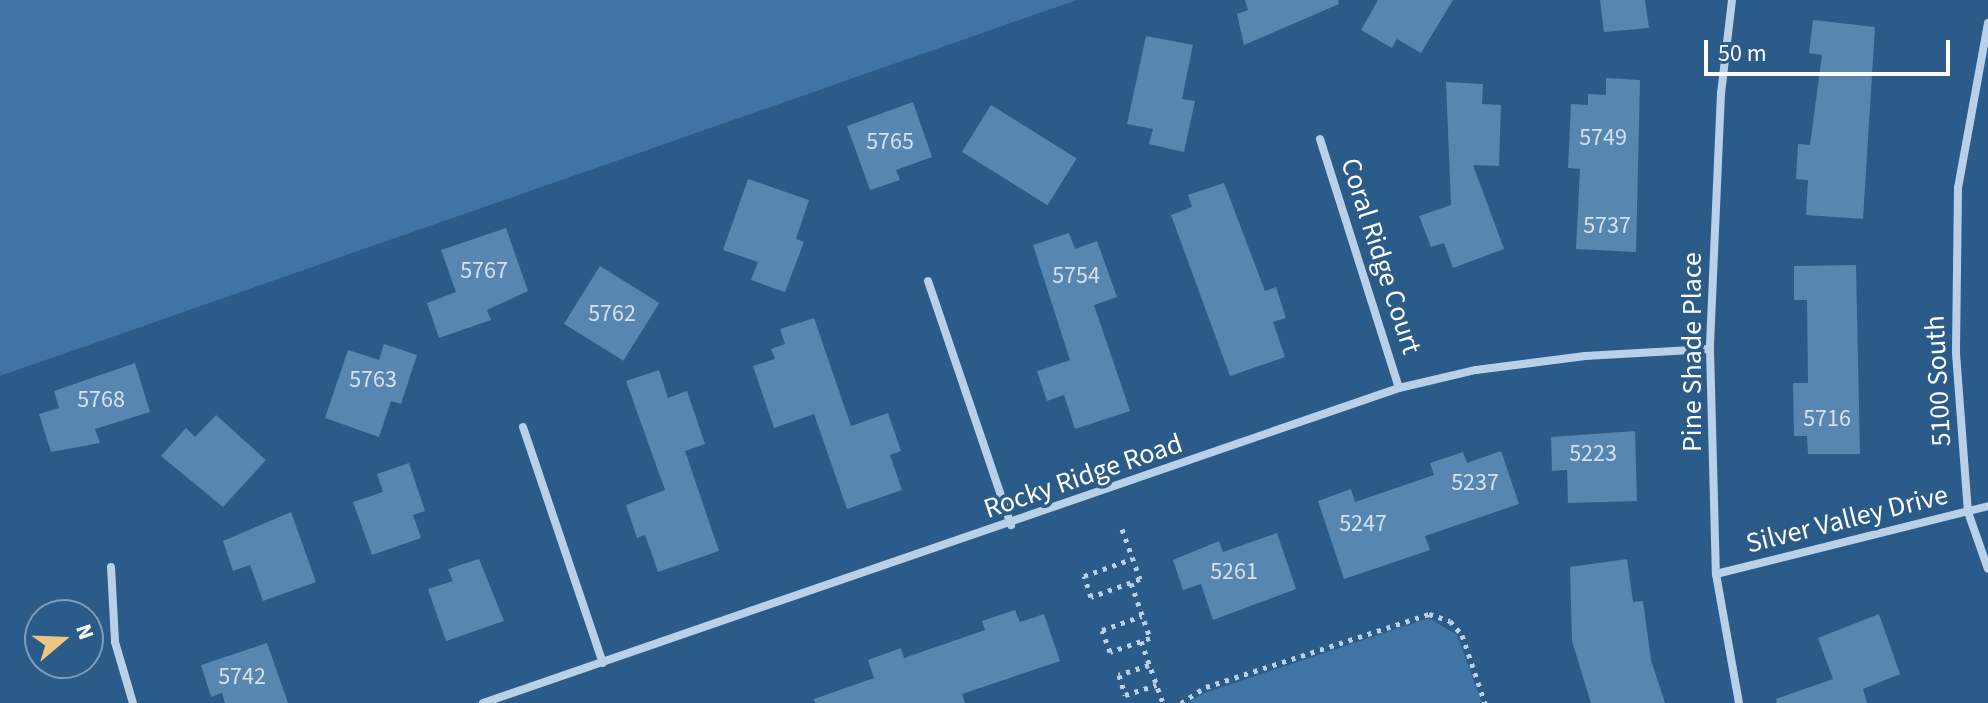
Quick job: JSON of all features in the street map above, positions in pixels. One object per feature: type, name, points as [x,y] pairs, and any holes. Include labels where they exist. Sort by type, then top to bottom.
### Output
[{"type":"street","name":"Pine Shade Place","points":[[1732,0],[1721,93],[1710,349],[1716,574],[1739,703]]},
{"type":"street","name":"5100 South","points":[[1988,23],[1958,188],[1956,353],[1968,512],[1988,569]]},
{"type":"street","name":"Coral Ridge Court","points":[[1320,139],[1399,388]]},
{"type":"street","points":[[928,281],[1011,525]]},
{"type":"street","name":"Rocky Ridge Road","points":[[483,703],[1011,525],[1399,388],[1476,370],[1585,356],[1710,349]]},
{"type":"street","points":[[523,427],[603,663]]},
{"type":"street","name":"Silver Valley Drive","points":[[1716,574],[1988,506]]},
{"type":"street","points":[[111,567],[115,642],[133,703]]},
{"type":"path","points":[[1122,529],[1140,579],[1091,597],[1084,576],[1132,559]]},
{"type":"path","points":[[1131,583],[1150,638],[1110,652],[1102,630],[1142,616]]},
{"type":"path","points":[[1181,703],[1206,687],[1429,614],[1450,621],[1462,635],[1485,703]]},
{"type":"path","points":[[1141,641],[1163,703]]},
{"type":"path","points":[[1149,665],[1119,675],[1125,695],[1156,685]]},
{"type":"shaded area","points":[[0,0],[1077,0],[0,376]]},
{"type":"shaded area","points":[[1429,618],[1457,635],[1482,703],[1188,703],[1204,693]]},
{"type":"building","points":[[1245,0],[1338,0],[1339,4],[1244,45],[1237,14],[1248,10]]},
{"type":"building","points":[[1378,0],[1453,0],[1421,53],[1397,39],[1392,48],[1361,30]]},
{"type":"building","points":[[1600,0],[1645,0],[1649,28],[1604,32]]},
{"type":"building","points":[[1813,20],[1875,27],[1863,219],[1806,215],[1808,180],[1796,179],[1798,144],[1810,145],[1822,55],[1809,53]]},
{"type":"building","points":[[1146,36],[1193,45],[1182,99],[1195,101],[1184,152],[1149,144],[1153,129],[1127,124]]},
{"type":"building","points":[[1606,78],[1640,80],[1636,252],[1576,249],[1580,169],[1568,168],[1571,104],[1588,105],[1588,94],[1606,95]]},
{"type":"building","points":[[1446,82],[1483,84],[1482,104],[1501,105],[1499,166],[1473,165],[1504,249],[1453,268],[1444,243],[1431,247],[1419,216],[1451,205]]},
{"type":"building","points":[[913,102],[932,157],[896,170],[900,180],[870,190],[847,126]]},
{"type":"building","points":[[991,105],[1077,159],[1048,205],[962,152]]},
{"type":"building","points":[[748,179],[809,200],[796,239],[804,242],[785,292],[751,280],[758,262],[723,250]]},
{"type":"building","points":[[1224,183],[1265,291],[1276,287],[1286,318],[1273,322],[1285,357],[1230,376],[1171,215],[1192,207],[1188,195]]},
{"type":"building","points":[[506,228],[528,291],[487,310],[491,320],[439,338],[427,303],[456,292],[441,250]]},
{"type":"building","points":[[1069,233],[1075,249],[1097,241],[1117,297],[1094,305],[1130,411],[1075,429],[1064,395],[1047,401],[1037,371],[1070,360],[1033,245]]},
{"type":"building","points":[[1856,265],[1860,454],[1808,454],[1807,436],[1794,436],[1793,383],[1808,383],[1807,300],[1794,300],[1794,266]]},
{"type":"building","points":[[600,266],[659,303],[623,361],[564,324]]},
{"type":"building","points":[[814,318],[851,426],[888,413],[901,451],[890,455],[902,490],[847,509],[814,414],[774,428],[753,366],[775,359],[771,349],[785,344],[780,329]]},
{"type":"building","points":[[384,344],[417,355],[401,404],[391,401],[379,437],[325,418],[348,350],[379,360]]},
{"type":"building","points":[[135,363],[150,412],[95,429],[100,443],[51,452],[39,414],[59,408],[54,391]]},
{"type":"building","points":[[659,370],[668,398],[687,391],[705,444],[685,451],[719,551],[658,572],[645,535],[637,538],[626,505],[665,490],[626,381]]},
{"type":"building","points":[[216,415],[266,460],[223,507],[161,456],[186,428],[195,437]]},
{"type":"building","points":[[1635,431],[1637,501],[1568,503],[1567,470],[1552,471],[1551,437]]},
{"type":"building","points":[[1501,451],[1519,504],[1425,536],[1430,550],[1344,579],[1318,501],[1351,489],[1355,502],[1434,475],[1430,463],[1463,452],[1467,463]]},
{"type":"building","points":[[409,463],[425,511],[413,515],[421,538],[372,555],[353,502],[383,492],[377,474]]},
{"type":"building","points":[[291,512],[316,582],[263,601],[250,565],[233,571],[223,541]]},
{"type":"building","points":[[1277,533],[1296,589],[1213,620],[1201,584],[1183,590],[1173,560],[1219,541],[1223,552]]},
{"type":"building","points":[[479,559],[504,621],[446,641],[428,589],[453,581],[448,569]]},
{"type":"building","points":[[1627,559],[1633,602],[1643,601],[1651,660],[1665,703],[1591,703],[1572,641],[1570,567]]},
{"type":"building","points":[[1015,610],[1020,622],[1044,614],[1060,661],[962,694],[965,703],[815,703],[814,699],[874,678],[868,660],[901,648],[904,658],[985,630],[982,621]]},
{"type":"building","points":[[1879,614],[1900,674],[1863,689],[1867,703],[1777,703],[1776,699],[1833,679],[1818,638]]},
{"type":"building","points":[[267,643],[288,703],[225,703],[222,693],[211,697],[201,665]]}]
